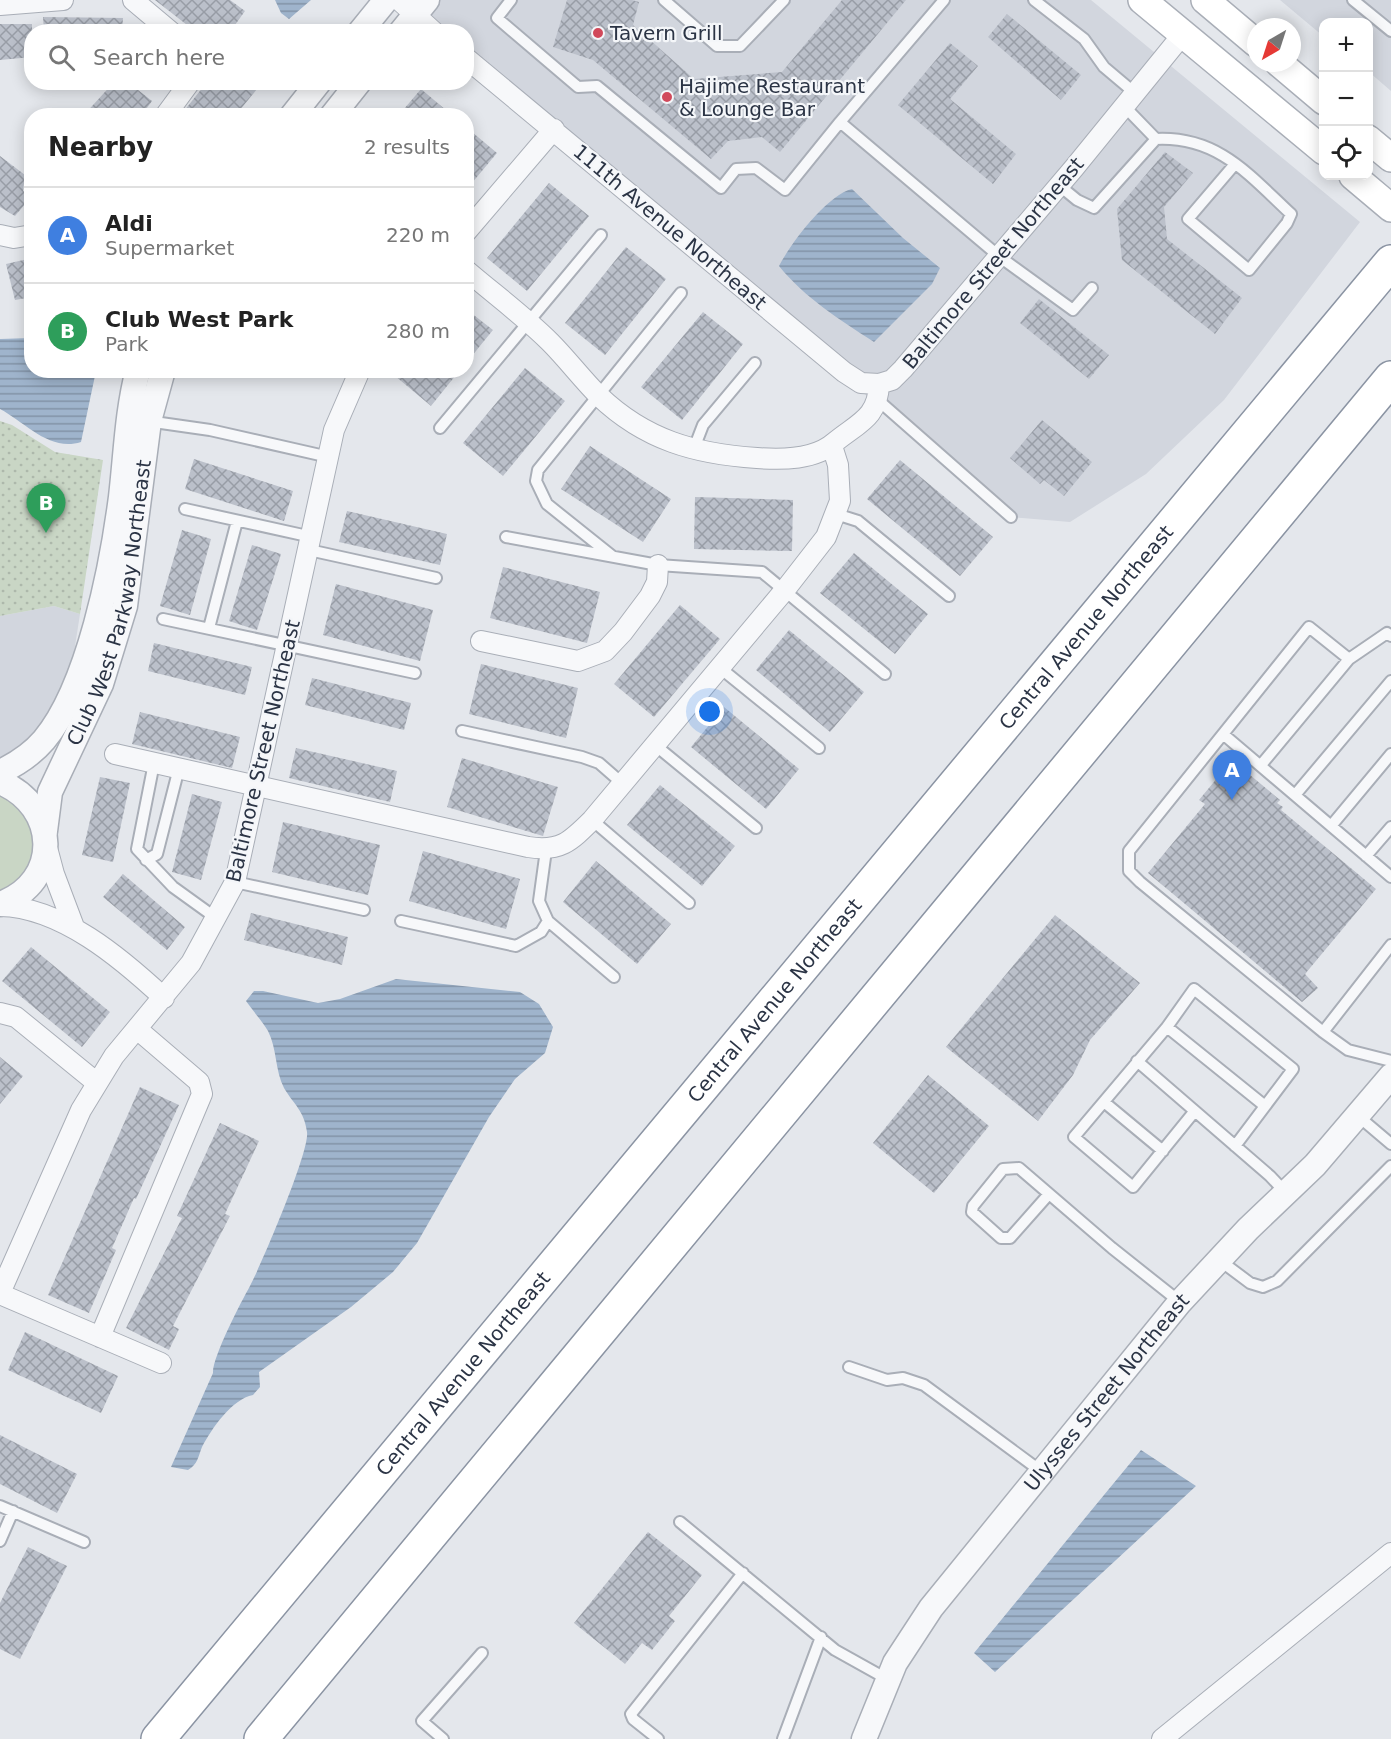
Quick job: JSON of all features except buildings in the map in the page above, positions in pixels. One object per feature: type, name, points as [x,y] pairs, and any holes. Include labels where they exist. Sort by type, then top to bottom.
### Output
[{"type":"highway","name":"Central Avenue Northeast","points":[[158,1739],[1391,262]]},
{"type":"highway","points":[[261,1739],[1386,386]]},
{"type":"main road","points":[[1142,0],[1319,148]]},
{"type":"main road","points":[[1205,0],[1247,35]]},
{"type":"main road","points":[[1290,72],[1319,97]]},
{"type":"main road","points":[[1373,143],[1391,158]]},
{"type":"main road","points":[[1358,180],[1391,207]]},
{"type":"street","points":[[0,5],[63,0]]},
{"type":"street","points":[[132,0],[161,24]]},
{"type":"street","points":[[366,24],[386,0]]},
{"type":"street","points":[[410,12],[424,24]]},
{"type":"street","name":"Baltimore Street Northeast","points":[[693,451],[788,460],[832,446],[862,424],[879,392],[903,369],[1000,257],[1183,34]]},
{"type":"street","name":"111th Avenue Northeast","points":[[474,64],[844,372],[879,392]]},
{"type":"street","points":[[171,108],[184,90]]},
{"type":"street","points":[[298,108],[313,90]]},
{"type":"street","points":[[338,108],[353,90]]},
{"type":"street","points":[[474,219],[554,129]]},
{"type":"street","points":[[0,235],[14,238],[24,236]]},
{"type":"street","points":[[474,277],[562,354],[599,395],[624,417],[648,432],[693,451]]},
{"type":"street","name":"Club West Parkway Northeast","points":[[0,905],[14,899],[31,885],[42,866],[50,792],[100,684],[125,606],[139,420],[138,378]]},
{"type":"street","name":"Club West Parkway Northeast","points":[[0,772],[17,764],[44,739],[68,698],[87,653],[108,573],[120,498],[139,420],[159,378]]},
{"type":"street","name":"Baltimore Street Northeast","points":[[0,1293],[81,1110],[114,1056],[192,963],[235,882],[289,645],[334,430],[354,378]]},
{"type":"street","points":[[115,754],[546,850],[561,847],[592,820],[816,552],[836,514],[840,501],[840,483],[832,446]]},
{"type":"street","points":[[481,641],[578,661],[592,657],[605,651],[650,596],[657,582],[658,565]]},
{"type":"street","points":[[0,782],[16,790],[29,801],[39,815],[54,874],[74,927]]},
{"type":"street","points":[[0,905],[28,908],[74,927],[164,998]]},
{"type":"street","points":[[0,1013],[16,1017],[97,1083]]},
{"type":"street","points":[[100,1337],[202,1094],[199,1082],[137,1029]]},
{"type":"street","name":"Ulysses Street Northeast","points":[[864,1739],[887,1679],[906,1642],[931,1608],[1180,1302],[1218,1259],[1286,1193],[1358,1116],[1391,1076]]},
{"type":"street","points":[[0,1293],[161,1363]]},
{"type":"street","points":[[1162,1739],[1391,1553]]},
{"type":"lane","points":[[512,0],[497,18],[578,87],[597,86],[721,188],[736,169],[756,168],[785,190],[944,0]]},
{"type":"lane","points":[[664,0],[717,46],[726,48],[740,46],[784,0]]},
{"type":"lane","points":[[1034,0],[1084,39],[1156,139]]},
{"type":"lane","points":[[1353,0],[1391,31]]},
{"type":"lane","points":[[840,122],[1000,257],[1073,310],[1092,288]]},
{"type":"lane","points":[[1060,186],[1077,200],[1094,208],[1156,139],[1174,138],[1197,143],[1224,154],[1291,214],[1287,224],[1249,270],[1188,219],[1235,164]]},
{"type":"lane","points":[[440,428],[601,235]]},
{"type":"lane","points":[[615,558],[547,504],[536,481],[538,470],[544,459],[681,293]]},
{"type":"lane","points":[[693,451],[703,425],[755,363]]},
{"type":"lane","points":[[879,392],[1011,517]]},
{"type":"lane","points":[[139,420],[210,430],[329,457]]},
{"type":"lane","points":[[185,509],[237,521],[436,578]]},
{"type":"lane","points":[[836,514],[858,521],[949,596]]},
{"type":"lane","points":[[209,628],[237,521]]},
{"type":"lane","points":[[506,537],[658,565],[762,572],[885,674]]},
{"type":"lane","points":[[163,619],[415,673]]},
{"type":"lane","points":[[1349,659],[1309,627],[1129,851],[1129,871],[1323,1032],[1348,1050],[1391,1061]]},
{"type":"lane","points":[[1261,765],[1349,659],[1387,633],[1391,636]]},
{"type":"lane","points":[[719,667],[819,748]]},
{"type":"lane","points":[[1295,795],[1391,681]]},
{"type":"lane","points":[[462,731],[582,757],[599,763],[623,783]]},
{"type":"lane","points":[[1223,734],[1391,877]]},
{"type":"lane","points":[[655,745],[756,828]]},
{"type":"lane","points":[[1331,826],[1391,754]]},
{"type":"lane","points":[[154,763],[136,849],[173,887],[216,918]]},
{"type":"lane","points":[[146,860],[157,854],[179,768]]},
{"type":"lane","points":[[592,820],[689,903]]},
{"type":"lane","points":[[1366,856],[1391,827]]},
{"type":"lane","points":[[546,850],[539,902],[548,921],[614,977]]},
{"type":"lane","points":[[235,882],[364,910]]},
{"type":"lane","points":[[401,921],[516,946],[541,932],[548,921]]},
{"type":"lane","points":[[1323,1032],[1391,945]]},
{"type":"lane","points":[[1194,1112],[1133,1187],[1074,1137],[1167,1027],[1194,989],[1293,1069],[1235,1146]]},
{"type":"lane","points":[[1167,1027],[1265,1106]]},
{"type":"lane","points":[[1137,1061],[1286,1193]]},
{"type":"lane","points":[[1104,1102],[1163,1151]]},
{"type":"lane","points":[[1358,1116],[1391,1144]]},
{"type":"lane","points":[[1218,1259],[1250,1283],[1263,1287],[1277,1281],[1351,1209],[1391,1166]]},
{"type":"lane","points":[[1049,1194],[1010,1238],[1001,1238],[972,1212],[973,1206],[1008,1167],[1019,1168],[1180,1302]]},
{"type":"lane","points":[[849,1367],[887,1380],[903,1378],[924,1385],[1042,1472]]},
{"type":"lane","points":[[0,1506],[84,1542]]},
{"type":"lane","points":[[0,1541],[13,1511]]},
{"type":"lane","points":[[680,1522],[835,1650],[887,1679]]},
{"type":"lane","points":[[658,1739],[633,1719],[631,1714],[743,1573]]},
{"type":"lane","points":[[783,1739],[821,1637]]},
{"type":"lane","points":[[443,1739],[422,1721],[482,1653]]},
{"type":"shaded area","points":[[429,0],[1091,0],[1360,222],[1224,400],[1146,474],[1070,522],[1011,517],[474,66],[474,24],[425,24],[414,15]]},
{"type":"shaded area","points":[[1280,0],[1391,0],[1391,91],[1373,75],[1373,18],[1319,18],[1319,33]]},
{"type":"shaded area","points":[[54,606],[80,614],[73,659],[39,735],[0,767],[0,616]]},
{"type":"green space","points":[[0,421],[12,425],[55,452],[103,460],[80,614],[54,606],[0,616]]},
{"type":"green space","points":[[0,795],[20,806],[37,839],[29,875],[0,897]]},
{"type":"water","points":[[275,0],[311,0],[289,19],[281,13]]},
{"type":"water","points":[[852,189],[903,238],[940,268],[932,284],[874,342],[812,298],[779,266],[801,233],[821,210],[842,193]]},
{"type":"water","points":[[24,338],[24,378],[95,378],[81,442],[70,444],[49,440],[0,409],[0,339]]},
{"type":"water","points":[[396,979],[520,992],[539,1004],[553,1027],[545,1053],[515,1079],[489,1117],[417,1243],[393,1272],[351,1307],[259,1372],[260,1387],[253,1395],[238,1402],[223,1415],[206,1439],[191,1468],[188,1470],[171,1467],[213,1373],[222,1343],[274,1233],[306,1143],[307,1132],[304,1118],[281,1081],[271,1038],[266,1027],[246,1001],[254,991],[263,991],[318,1003],[340,999]]},
{"type":"water","points":[[1141,1450],[1196,1486],[995,1672],[974,1653]]},
{"type":"place","name":"Tavern Grill","points":[[598,33]]},
{"type":"place","name":"Hajime Restaurant & Lounge Bar","points":[[667,97]]},
{"type":"place","name":"Club West Park","points":[[46,533]]},
{"type":"place","name":"Aldi","points":[[1232,800]]}]
